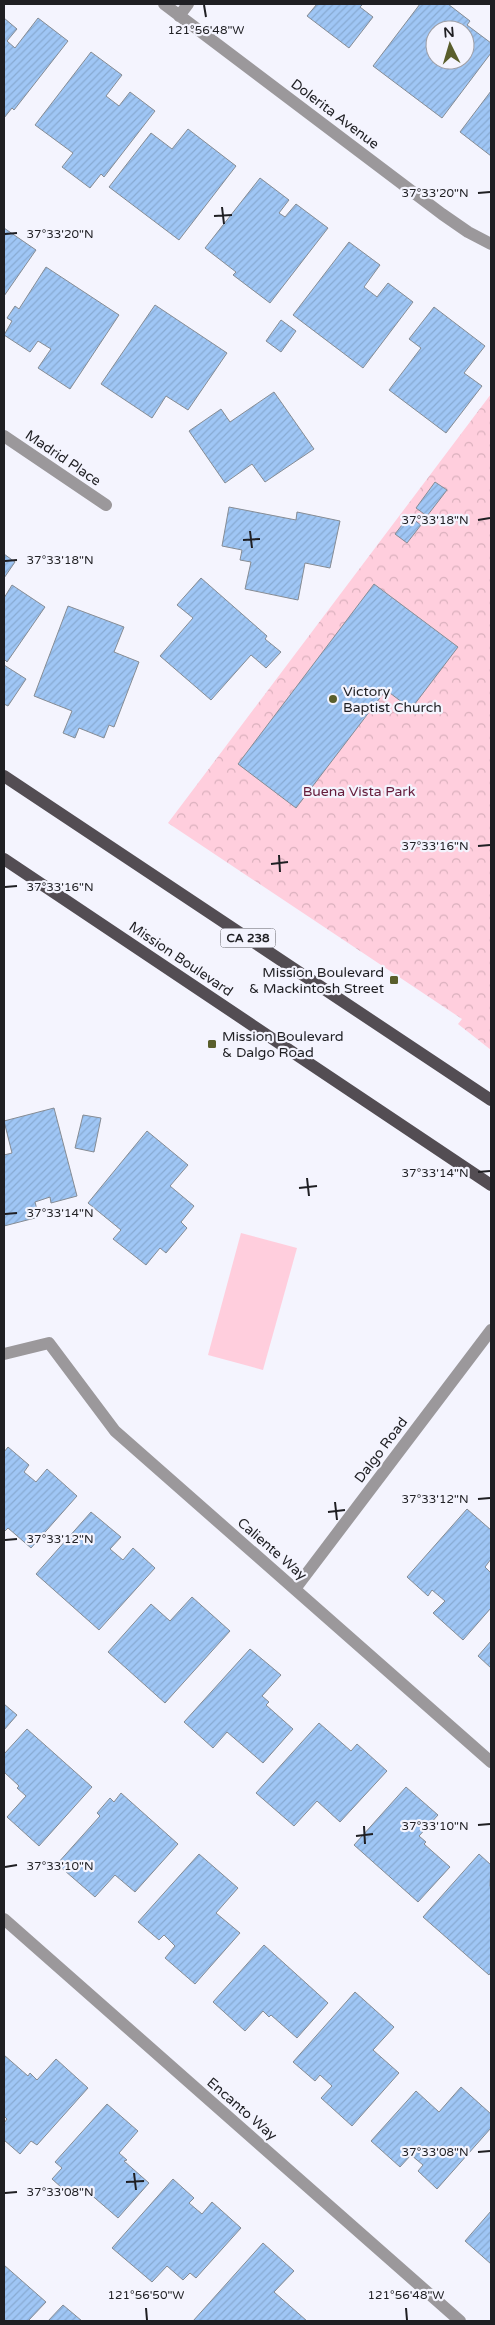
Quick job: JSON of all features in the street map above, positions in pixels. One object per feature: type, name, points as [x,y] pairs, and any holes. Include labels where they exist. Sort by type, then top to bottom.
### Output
[{"type":"main road","name":"CA 238","points":[[4,776],[491,1100]]},
{"type":"main road","name":"Mission Boulevard","points":[[4,859],[491,1185]]},
{"type":"street","name":"Dolerita Avenue","points":[[164,4],[442,214],[468,232],[491,244]]},
{"type":"street","points":[[179,16],[188,4]]},
{"type":"street","name":"Madrid Place","points":[[4,436],[106,505]]},
{"type":"street","name":"Dalgo Road","points":[[295,1589],[491,1331]]},
{"type":"street","name":"Caliente Way","points":[[4,1354],[49,1343],[115,1431],[491,1762]]},
{"type":"street","name":"Encanto Way","points":[[4,1920],[460,2321]]},
{"type":"green space","name":"Buena Vista Park","points":[[491,394],[491,1050],[458,1024],[462,1019],[168,823]]},
{"type":"green space","points":[[241,1233],[297,1248],[263,1370],[208,1355]]},
{"type":"building","points":[[317,4],[363,4],[360,7],[373,17],[349,48],[307,16]]},
{"type":"building","points":[[420,4],[448,4],[469,20],[425,20],[425,70],[475,70],[475,31],[491,43],[491,53],[442,118],[373,66]]},
{"type":"building","points":[[4,18],[17,29],[7,41],[15,48],[38,18],[68,41],[14,110],[12,108],[4,118]]},
{"type":"building","points":[[91,52],[122,75],[106,96],[119,106],[130,92],[155,111],[104,177],[101,174],[90,188],[62,167],[73,153],[35,125]]},
{"type":"building","points":[[491,91],[491,156],[460,132]]},
{"type":"building","points":[[188,129],[236,166],[179,240],[109,187],[151,133],[172,149]]},
{"type":"building","points":[[260,178],[289,200],[279,213],[285,217],[296,204],[328,228],[270,303],[233,275],[236,272],[205,248]]},
{"type":"building","points":[[4,228],[36,250],[4,296]]},
{"type":"building","points":[[349,242],[380,265],[364,287],[377,297],[388,283],[413,302],[363,368],[293,315]]},
{"type":"building","points":[[46,267],[119,315],[70,389],[38,368],[51,349],[38,341],[30,352],[4,335],[12,321],[7,318],[15,306],[19,309]]},
{"type":"building","points":[[155,305],[227,353],[188,410],[166,396],[152,418],[101,384]]},
{"type":"building","points":[[434,307],[485,346],[464,373],[482,386],[446,433],[389,390],[421,348],[409,339]]},
{"type":"building","points":[[281,320],[296,331],[281,352],[266,341]]},
{"type":"building","points":[[274,392],[314,449],[265,482],[252,464],[225,483],[189,431],[221,409],[230,422]]},
{"type":"building","points":[[435,482],[447,490],[427,516],[416,508]]},
{"type":"building","points":[[229,507],[296,520],[297,512],[340,521],[330,568],[305,563],[298,600],[245,589],[251,562],[240,560],[242,550],[222,546]]},
{"type":"building","points":[[409,516],[421,525],[407,543],[395,534]]},
{"type":"building","points":[[4,554],[15,562],[4,578]]},
{"type":"building","points":[[201,578],[267,636],[265,639],[281,652],[266,668],[251,655],[211,700],[160,656],[193,618],[177,605]]},
{"type":"building","name":"Victory Baptist Church","points":[[374,584],[458,647],[411,709],[386,690],[296,808],[238,764]]},
{"type":"building","points":[[12,585],[45,607],[7,662],[4,659],[4,598]]},
{"type":"building","points":[[68,606],[124,627],[114,652],[139,662],[114,727],[109,725],[104,738],[79,728],[75,738],[63,733],[72,711],[34,696]]},
{"type":"building","points":[[4,665],[26,679],[8,706],[4,704]]},
{"type":"building","points":[[54,1108],[77,1196],[51,1203],[50,1197],[35,1202],[39,1217],[4,1226],[4,1155],[12,1153],[4,1121]]},
{"type":"building","points":[[83,1115],[101,1118],[94,1152],[75,1148]]},
{"type":"building","points":[[147,1131],[188,1165],[170,1186],[194,1206],[181,1222],[187,1228],[166,1253],[160,1248],[146,1265],[113,1239],[121,1230],[88,1203]]},
{"type":"building","points":[[8,1447],[29,1465],[24,1472],[36,1482],[47,1469],[77,1496],[31,1548],[8,1528],[4,1532],[4,1452]]},
{"type":"building","points":[[467,1509],[491,1530],[491,1559],[485,1567],[491,1573],[491,1608],[463,1640],[433,1613],[445,1601],[432,1590],[428,1596],[407,1577]]},
{"type":"building","points":[[91,1512],[121,1537],[110,1549],[123,1560],[133,1548],[155,1568],[99,1630],[36,1574]]},
{"type":"building","points":[[192,1597],[230,1631],[165,1703],[108,1652],[151,1604],[170,1621]]},
{"type":"building","points":[[491,1641],[491,1668],[478,1656]]},
{"type":"building","points":[[250,1649],[281,1675],[262,1696],[269,1702],[266,1705],[293,1729],[263,1763],[227,1732],[213,1748],[184,1722]]},
{"type":"building","points":[[4,1704],[17,1715],[4,1730]]},
{"type":"building","points":[[319,1723],[351,1751],[357,1744],[387,1771],[340,1822],[317,1801],[294,1826],[256,1793]]},
{"type":"building","points":[[27,1729],[92,1787],[39,1846],[7,1817],[26,1796],[17,1788],[19,1786],[4,1772],[4,1754]]},
{"type":"building","points":[[406,1787],[438,1815],[419,1836],[426,1842],[424,1844],[450,1867],[418,1902],[354,1845]]},
{"type":"building","points":[[121,1793],[178,1844],[135,1892],[115,1875],[95,1897],[57,1864],[100,1816],[97,1813],[110,1798],[114,1802]]},
{"type":"building","points":[[199,1854],[238,1888],[216,1913],[240,1933],[195,1984],[165,1958],[175,1946],[164,1935],[159,1940],[138,1922]]},
{"type":"building","points":[[479,1854],[491,1865],[491,1972],[489,1975],[423,1917]]},
{"type":"building","points":[[264,1945],[328,2003],[297,2038],[271,2015],[269,2017],[263,2011],[245,2031],[213,2002]]},
{"type":"building","points":[[355,1992],[394,2027],[373,2050],[399,2073],[352,2126],[321,2098],[332,2086],[320,2075],[315,2081],[293,2062]]},
{"type":"building","points":[[4,2055],[28,2076],[30,2073],[37,2080],[56,2059],[88,2088],[37,2145],[31,2141],[20,2154],[4,2140],[4,2123],[7,2119],[4,2116]]},
{"type":"building","points":[[461,2087],[491,2114],[491,2128],[437,2189],[418,2171],[423,2165],[411,2155],[400,2167],[371,2141],[416,2091],[439,2112]]},
{"type":"building","points":[[107,2104],[138,2131],[119,2153],[127,2160],[124,2161],[149,2183],[118,2218],[81,2186],[72,2197],[52,2179],[62,2168],[55,2162]]},
{"type":"building","points":[[173,2179],[194,2198],[189,2203],[202,2214],[212,2202],[241,2228],[196,2278],[190,2273],[183,2280],[167,2266],[152,2282],[112,2248]]},
{"type":"building","points":[[491,2211],[491,2264],[465,2241]]},
{"type":"building","points":[[263,2243],[294,2271],[274,2292],[307,2321],[193,2321]]},
{"type":"building","points":[[4,2265],[46,2302],[28,2321],[4,2321]]},
{"type":"building","points":[[63,2305],[82,2321],[48,2321]]},
{"type":"place","name":"Victory Baptist Church","points":[[333,699]]},
{"type":"place","name":"Mission Boulevard & Mackintosh Street","points":[[394,980]]},
{"type":"place","name":"Mission Boulevard & Dalgo Road","points":[[212,1044]]}]
